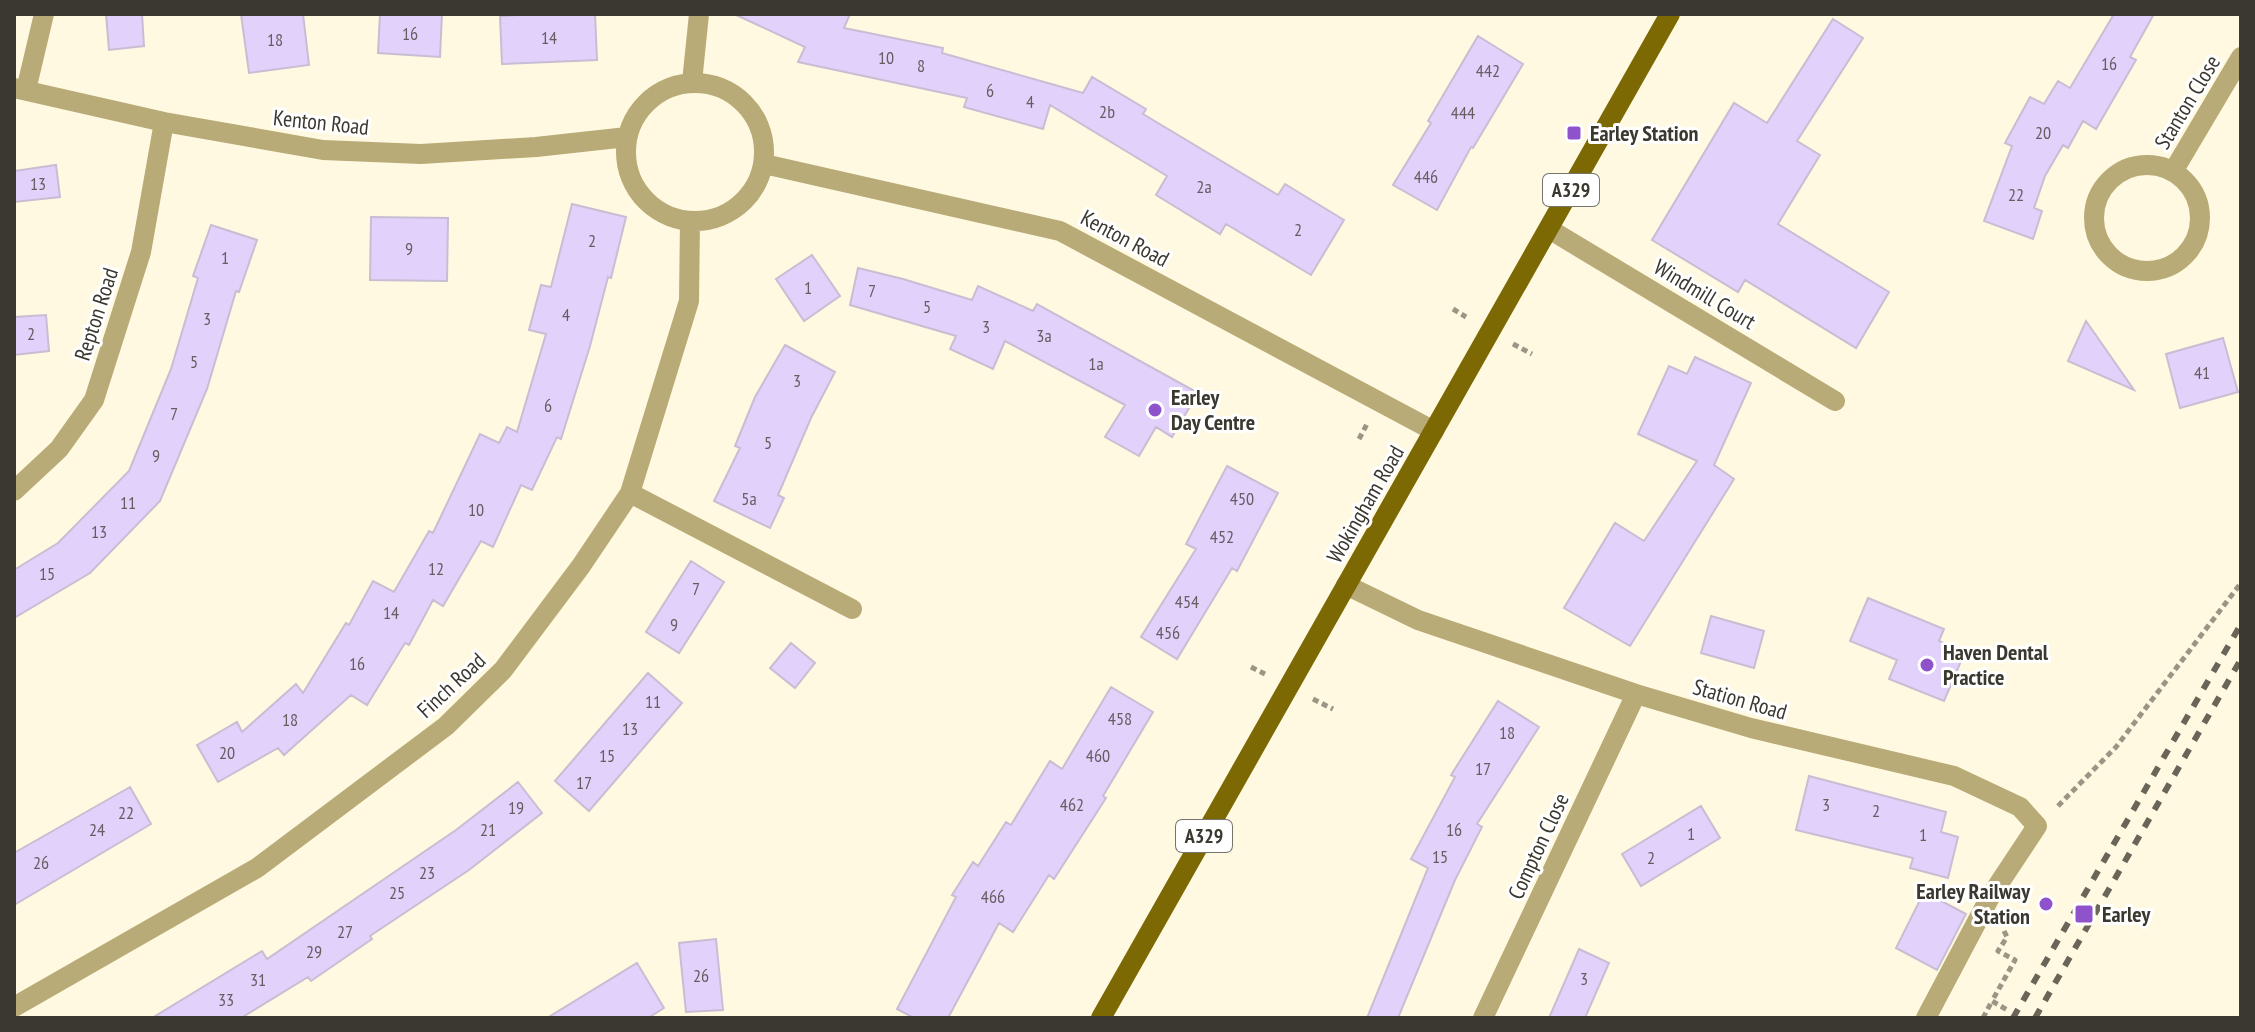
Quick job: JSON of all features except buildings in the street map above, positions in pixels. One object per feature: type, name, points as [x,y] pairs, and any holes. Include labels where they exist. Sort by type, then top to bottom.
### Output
[{"type":"main road","name":"Wokingham Road","points":[[1101,1018],[1670,14]]},
{"type":"street","points":[[20,89],[44,14]]},
{"type":"street","points":[[692,82],[699,14]]},
{"type":"street","name":"Stanton Close","points":[[2174,170],[2241,57]]},
{"type":"street","points":[[692,82],[712,84],[731,93],[747,106],[758,123],[764,143],[764,164],[757,184],[745,200],[729,212],[710,220],[690,221],[667,216],[640,193],[633,183],[626,161],[627,137],[635,116],[650,98],[670,87],[692,82]]},
{"type":"street","name":"Kenton Road","points":[[20,89],[164,122],[323,150],[421,154],[536,147],[627,137]]},
{"type":"street","name":"Repton Road","points":[[14,491],[59,449],[94,400],[141,252],[164,122]]},
{"type":"street","name":"Kenton Road","points":[[764,164],[1060,231],[1434,431]]},
{"type":"street","name":"Stanton Close","points":[[2155,164],[2174,170],[2197,195],[2201,227],[2194,247],[2180,262],[2163,270],[2138,272],[2112,260],[2100,245],[2094,227],[2094,208],[2102,189],[2126,168],[2155,164]]},
{"type":"street","name":"Finch Road","points":[[14,1007],[257,868],[446,726],[503,670],[581,566],[630,493],[689,301],[690,221]]},
{"type":"street","name":"Windmill Court","points":[[1549,229],[1835,401]]},
{"type":"street","points":[[630,493],[852,609]]},
{"type":"street","name":"Station Road","points":[[1346,585],[1418,620],[1636,694],[1751,728],[1954,776],[2020,807],[2037,826]]},
{"type":"street","name":"Compton Close","points":[[1483,1018],[1636,694]]},
{"type":"street","points":[[1926,1018],[1990,897],[2037,826]]},
{"type":"path","points":[[1453,309],[1463,315]]},
{"type":"path","points":[[1523,349],[1532,354]]},
{"type":"path","name":"Wokingham Road","points":[[1359,439],[1363,431]]},
{"type":"path","points":[[2037,826],[2116,747],[2241,583]]},
{"type":"path","points":[[1251,667],[1259,672]]},
{"type":"path","points":[[1324,704],[1333,709]]},
{"type":"path","points":[[1983,1018],[2015,960],[1998,951],[2007,937],[1990,897]]},
{"type":"path","points":[[1992,1001],[2009,1011]]},
{"type":"railway","points":[[2013,1018],[2241,624]]},
{"type":"railway","points":[[2035,1018],[2241,659]]},
{"type":"place","name":"Earley Station","points":[[1574,133]]},
{"type":"place","name":"Earley Day Centre","points":[[1155,410]]},
{"type":"place","name":"Haven Dental Practice","points":[[1927,665]]},
{"type":"place","name":"Earley Railway Station","points":[[2046,904]]},
{"type":"place","name":"Earley","points":[[2084,914]]}]
